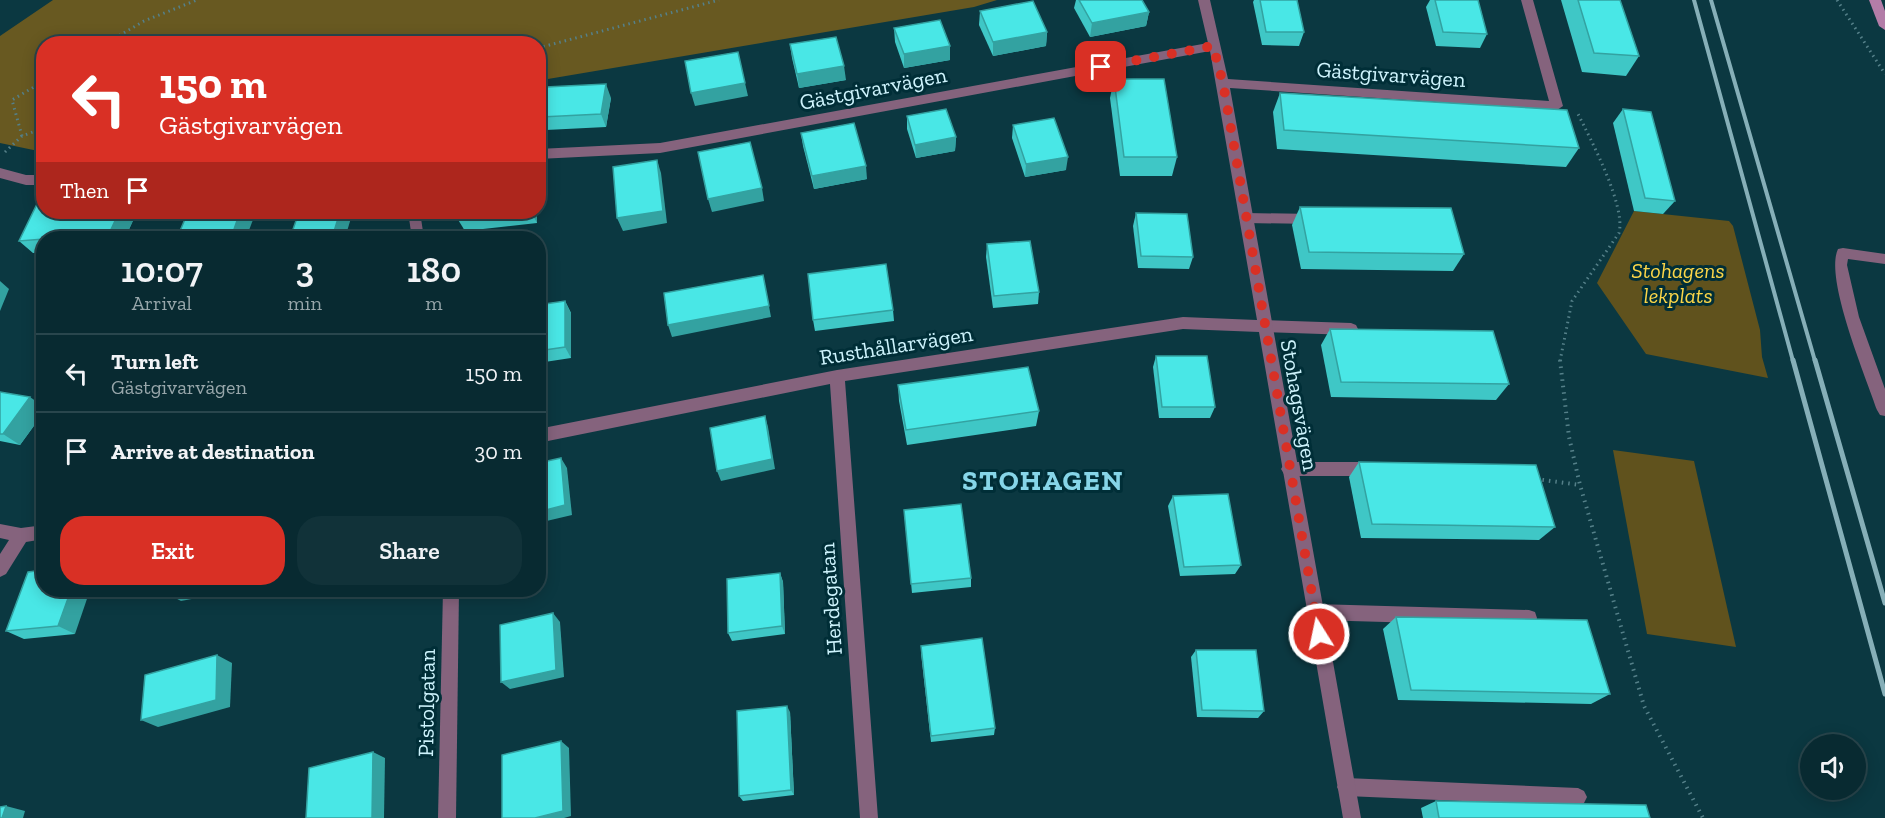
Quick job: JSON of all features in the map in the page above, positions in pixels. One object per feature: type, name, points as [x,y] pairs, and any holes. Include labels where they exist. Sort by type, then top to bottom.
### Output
[{"type":"main road","points":[[1877,0],[1885,8]]},
{"type":"main road","points":[[1877,0],[1885,26]]},
{"type":"street","name":"Stohagsvägen","points":[[1204,0],[1223,83],[1288,469],[1352,818]]},
{"type":"street","name":"Gästgivarvägen","points":[[1223,83],[1557,106],[1527,0]]},
{"type":"street","name":"Gästgivarvägen","points":[[546,154],[660,148],[1213,46]]},
{"type":"street","points":[[0,173],[26,180],[36,180]]},
{"type":"street","points":[[1245,218],[1329,219]]},
{"type":"street","points":[[1885,259],[1843,253],[1840,265],[1852,317],[1885,410]]},
{"type":"street","name":"Rusthållarvägen","points":[[546,434],[837,376],[1183,323],[1369,330]]},
{"type":"street","name":"Herdegatan","points":[[837,376],[869,818]]},
{"type":"street","points":[[1288,469],[1393,469]]},
{"type":"street","points":[[0,531],[21,536],[36,533]]},
{"type":"street","points":[[0,569],[21,536]]},
{"type":"street","name":"Pistolgatan","points":[[447,818],[451,597]]},
{"type":"street","points":[[1315,612],[1529,618]]},
{"type":"street","points":[[1346,787],[1578,797]]},
{"type":"path","points":[[119,36],[144,21],[197,0]]},
{"type":"path","points":[[546,46],[719,0]]},
{"type":"path","points":[[1837,0],[1885,74]]},
{"type":"path","points":[[22,136],[12,100],[36,86]]},
{"type":"path","points":[[1575,108],[1598,154],[1622,221],[1619,233],[1572,301],[1559,364],[1569,437],[1580,485],[1644,706],[1703,818]]},
{"type":"path","points":[[4,153],[22,136],[36,131]]},
{"type":"path","points":[[1528,478],[1580,485]]},
{"type":"green space","name":"Stohagens lekplats","points":[[1634,211],[1729,221],[1733,226],[1760,330],[1762,357],[1768,378],[1646,354],[1597,283]]},
{"type":"green space","points":[[1613,450],[1694,461],[1736,647],[1647,634]]},
{"type":"shaded area","points":[[53,0],[997,0],[974,7],[546,79],[546,36],[36,36],[36,151],[0,143],[0,36]]},
{"type":"building","points":[[1079,0],[1142,0],[1149,12],[1092,23]]},
{"type":"building","points":[[1260,0],[1297,0],[1304,32],[1266,32]]},
{"type":"building","points":[[1435,0],[1478,0],[1487,34],[1443,32]]},
{"type":"building","points":[[1578,0],[1620,0],[1639,56],[1594,53]]},
{"type":"building","points":[[1033,1],[1047,32],[993,42],[980,11]]},
{"type":"building","points":[[940,20],[950,46],[904,54],[894,28]]},
{"type":"building","points":[[836,37],[844,66],[797,74],[790,44]]},
{"type":"building","points":[[738,52],[745,83],[691,93],[685,61]]},
{"type":"building","points":[[1114,79],[1164,79],[1177,157],[1124,157]]},
{"type":"building","points":[[606,84],[601,114],[546,117],[546,87]]},
{"type":"building","points":[[1280,93],[1567,110],[1579,148],[1284,130]]},
{"type":"building","points":[[946,109],[956,137],[915,145],[907,116]]},
{"type":"building","points":[[1623,109],[1651,112],[1675,201],[1645,198]]},
{"type":"building","points":[[1054,118],[1068,157],[1026,164],[1013,125]]},
{"type":"building","points":[[854,123],[866,166],[812,176],[801,133]]},
{"type":"building","points":[[750,142],[762,188],[708,199],[698,152]]},
{"type":"building","points":[[657,160],[663,211],[617,218],[613,167]]},
{"type":"building","points":[[36,206],[36,219],[116,219],[110,231],[36,231],[36,240],[19,241]]},
{"type":"building","points":[[1300,207],[1451,208],[1464,254],[1309,252]]},
{"type":"building","points":[[1136,213],[1187,214],[1193,257],[1141,256]]},
{"type":"building","points":[[185,219],[238,219],[233,231],[180,231]]},
{"type":"building","points":[[297,219],[338,219],[334,231],[292,231]]},
{"type":"building","points":[[1030,241],[1039,292],[994,296],[987,244]]},
{"type":"building","points":[[886,264],[893,310],[813,320],[808,274]]},
{"type":"building","points":[[763,275],[769,306],[668,325],[664,293]]},
{"type":"building","points":[[565,301],[565,347],[546,350],[546,304]]},
{"type":"building","points":[[1330,329],[1493,331],[1509,384],[1341,382]]},
{"type":"building","points":[[1156,356],[1207,356],[1215,407],[1162,407]]},
{"type":"building","points":[[1028,367],[1039,411],[906,430],[898,385]]},
{"type":"building","points":[[0,392],[30,397],[3,434],[0,434]]},
{"type":"building","points":[[765,416],[772,459],[717,471],[710,428]]},
{"type":"building","points":[[561,458],[565,505],[546,510],[546,461]]},
{"type":"building","points":[[1359,462],[1536,465],[1555,527],[1372,524]]},
{"type":"building","points":[[1228,494],[1241,565],[1184,567],[1173,496]]},
{"type":"building","points":[[961,504],[971,578],[911,584],[904,510]]},
{"type":"building","points":[[36,571],[36,597],[68,597],[58,626],[6,631],[28,572]]},
{"type":"building","points":[[780,573],[782,626],[728,633],[727,579]]},
{"type":"building","points":[[553,613],[556,670],[501,682],[500,625]]},
{"type":"building","points":[[1396,617],[1587,620],[1610,694],[1411,690]]},
{"type":"building","points":[[982,638],[995,728],[931,736],[921,646]]},
{"type":"building","points":[[1196,650],[1256,650],[1264,711],[1202,710]]},
{"type":"building","points":[[217,655],[216,700],[141,720],[145,675]]},
{"type":"building","points":[[787,706],[791,790],[739,796],[737,711]]},
{"type":"building","points":[[561,741],[563,811],[535,818],[502,818],[502,755]]},
{"type":"building","points":[[373,752],[372,818],[306,818],[309,768]]},
{"type":"building","points":[[1436,801],[1646,805],[1650,818],[1439,818]]},
{"type":"building","points":[[6,806],[2,818],[0,818],[0,807]]},
{"type":"railway","points":[[1694,0],[1793,361]]},
{"type":"railway","points":[[1711,0],[1815,361]]},
{"type":"railway","points":[[1793,360],[1885,694]]},
{"type":"railway","points":[[1815,360],[1885,603]]},
{"type":"district","name":"STOHAGEN","points":[[1043,480]]},
{"type":"route","points":[[1101,67],[1213,46],[1223,83],[1288,469],[1319,634]]}]
